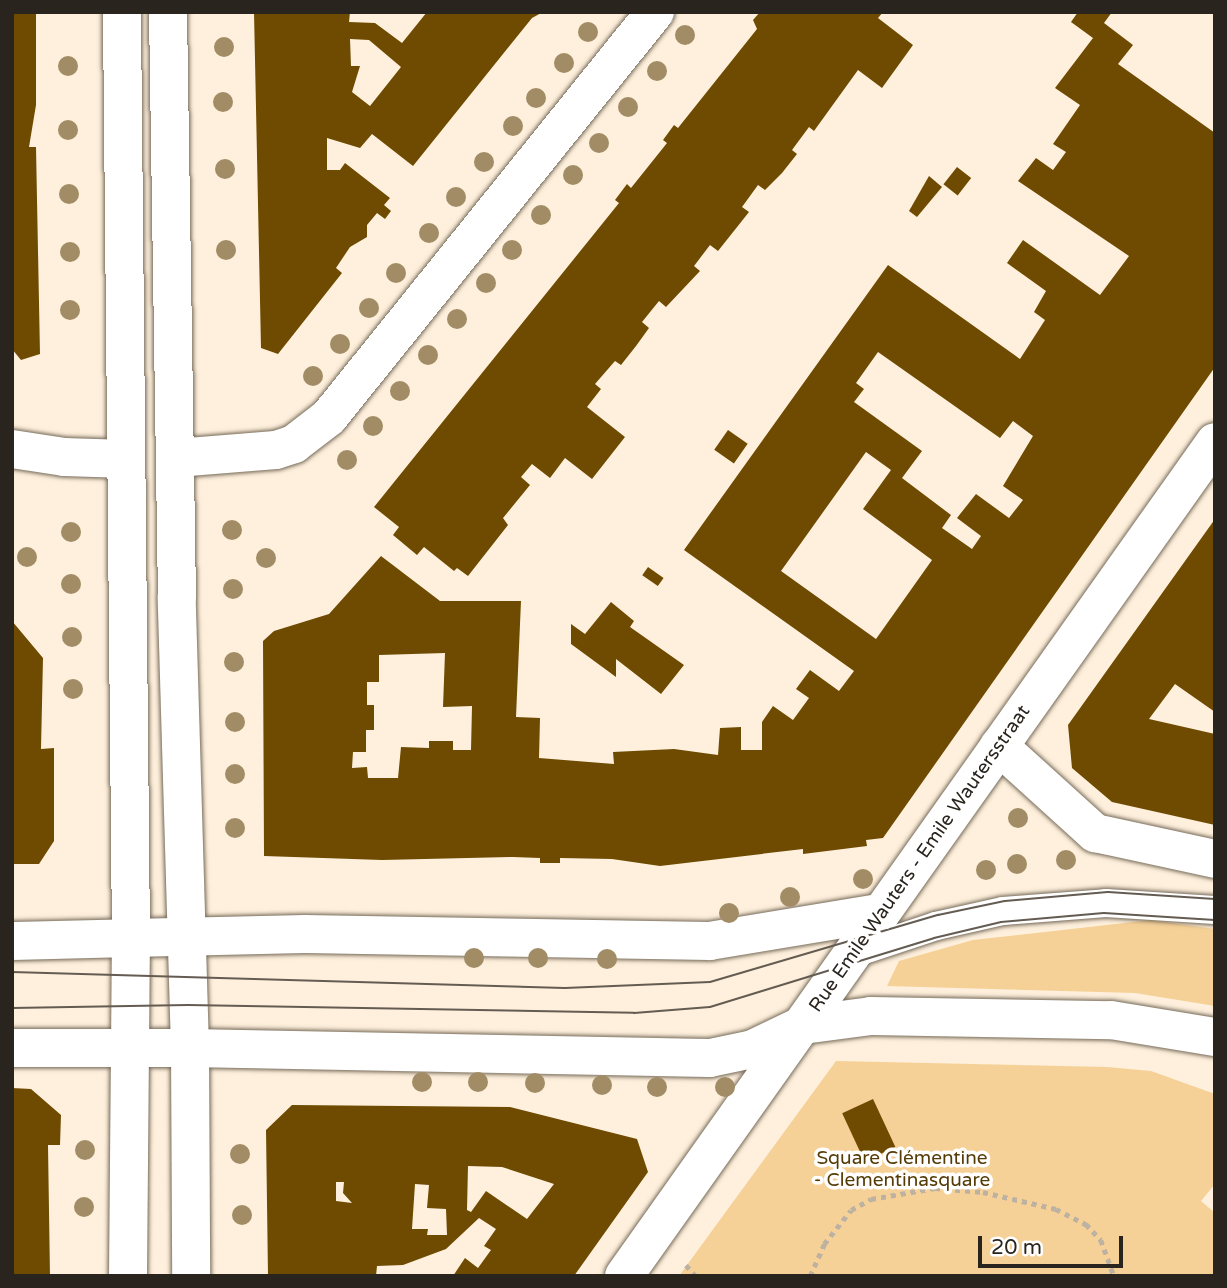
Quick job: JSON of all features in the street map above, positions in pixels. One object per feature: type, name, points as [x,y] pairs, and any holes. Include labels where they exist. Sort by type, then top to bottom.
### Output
[{"type":"street","points":[[122,12],[131,938],[128,1276]]},
{"type":"street","points":[[168,12],[185,936],[190,1048],[191,1276]]},
{"type":"street","points":[[176,457],[276,450],[294,444],[329,417],[655,12]]},
{"type":"street","name":"Rue Emile Wauters - Emile Wautersstraat","points":[[624,1276],[1215,442]]},
{"type":"street","points":[[12,449],[64,457],[126,459]]},
{"type":"street","points":[[999,746],[1095,833],[1215,859]]},
{"type":"street","points":[[12,941],[185,936],[710,942],[880,913]]},
{"type":"street","points":[[12,1048],[190,1048],[710,1058],[753,1049],[803,1025],[871,1016],[1111,1020],[1215,1037]]},
{"type":"lane","points":[[852,954],[936,926],[1003,911],[1106,903],[1215,910]]},
{"type":"path","points":[[810,1276],[824,1244],[851,1210],[872,1199],[935,1188],[983,1192],[1056,1209],[1086,1224],[1101,1240],[1114,1276]]},
{"type":"green space","points":[[1151,920],[1215,929],[1215,1006],[1135,993],[887,986],[899,961],[973,940]]},
{"type":"green space","name":"Square Clémentine - Clementinasquare","points":[[836,1061],[1107,1067],[1151,1071],[1215,1094],[1215,1184],[1201,1201],[1215,1213],[1215,1276],[679,1276]]},
{"type":"building","points":[[12,12],[36,12],[36,105],[29,147],[36,147],[40,354],[21,360],[12,349]]},
{"type":"building","points":[[254,12],[350,12],[349,22],[375,23],[402,43],[427,12],[543,12],[532,18],[413,166],[372,134],[360,148],[327,138],[327,170],[340,170],[345,163],[390,198],[384,205],[391,211],[385,219],[377,213],[367,225],[367,237],[350,247],[336,268],[342,273],[278,354],[261,348]],"holes":[[[350,39],[369,40],[401,67],[370,106],[352,92],[360,66],[351,66]]]},
{"type":"building","points":[[760,12],[883,12],[878,18],[913,45],[882,88],[858,70],[814,131],[809,127],[792,150],[797,154],[782,173],[765,190],[758,185],[742,207],[749,212],[718,251],[710,245],[694,266],[700,271],[666,307],[659,301],[642,322],[649,328],[636,346],[621,365],[615,361],[595,384],[601,389],[587,407],[625,437],[592,479],[565,458],[550,478],[532,464],[521,477],[530,485],[503,518],[508,525],[468,576],[457,568],[454,571],[424,547],[417,555],[393,535],[399,527],[374,507],[619,203],[615,200],[627,184],[631,188],[667,143],[663,140],[674,125],[678,128],[757,29],[753,20]]},
{"type":"building","points":[[1078,12],[1112,12],[1104,23],[1133,45],[1118,64],[1215,133],[1215,367],[883,838],[866,840],[867,846],[803,854],[803,849],[660,866],[612,859],[560,858],[560,863],[540,863],[540,858],[513,857],[382,860],[264,856],[263,641],[274,631],[329,614],[381,556],[440,601],[521,601],[516,717],[540,718],[539,758],[614,764],[613,752],[674,749],[718,755],[720,728],[741,727],[741,750],[762,750],[762,722],[773,706],[793,720],[809,698],[796,689],[810,670],[839,691],[854,671],[684,550],[888,265],[1020,359],[1045,320],[1034,312],[1046,291],[1007,263],[1023,240],[1100,295],[1129,256],[1018,181],[1036,158],[1053,170],[1066,152],[1053,144],[1080,105],[1055,88],[1093,38],[1071,22]],"holes":[[[878,352],[1000,438],[1013,421],[1033,436],[1003,486],[1023,500],[1009,518],[976,494],[957,518],[981,536],[972,549],[942,528],[951,515],[902,478],[922,451],[854,402],[864,389],[856,383]],[[866,452],[891,470],[863,509],[932,560],[876,639],[781,571]],[[445,653],[443,707],[472,706],[471,750],[453,750],[453,741],[429,741],[429,748],[401,747],[398,778],[368,778],[367,767],[352,768],[353,752],[366,752],[366,730],[374,730],[374,705],[367,705],[367,682],[379,682],[379,655]]]},
{"type":"building","points":[[957,167],[971,178],[958,195],[943,184]]},
{"type":"building","points":[[929,176],[942,187],[917,217],[909,211]]},
{"type":"building","points":[[728,430],[748,444],[734,463],[714,450]]},
{"type":"building","points":[[1215,519],[1215,712],[1175,684],[1149,719],[1215,734],[1215,825],[1112,802],[1072,768],[1068,725]]},
{"type":"building","points":[[648,567],[664,578],[658,586],[642,575]]},
{"type":"building","points":[[611,602],[634,621],[630,627],[684,665],[661,694],[616,659],[616,677],[571,644],[571,624],[585,634]]},
{"type":"building","points":[[12,621],[43,658],[41,749],[54,748],[54,841],[39,864],[12,864]]},
{"type":"building","points":[[12,1088],[31,1089],[61,1115],[60,1145],[48,1145],[50,1276],[12,1276]]},
{"type":"building","points":[[873,1099],[895,1147],[865,1161],[842,1113]]},
{"type":"building","points":[[292,1105],[510,1107],[637,1139],[648,1172],[574,1276],[453,1276],[465,1258],[478,1268],[491,1250],[484,1246],[496,1229],[479,1218],[446,1249],[403,1265],[377,1266],[376,1276],[268,1276],[266,1130]],"holes":[[[468,1166],[502,1167],[554,1184],[527,1219],[486,1191],[471,1212],[467,1210]],[[336,1182],[344,1182],[343,1193],[352,1203],[336,1201]],[[415,1184],[429,1185],[427,1208],[446,1209],[447,1235],[427,1235],[428,1229],[412,1229]]]},
{"type":"tram line","points":[[12,972],[565,988],[710,982],[938,915],[1005,901],[1108,892],[1215,899]]},
{"type":"tram line","points":[[12,1008],[188,1005],[634,1013],[710,1007],[934,938],[1001,922],[1104,913],[1215,920]]}]
